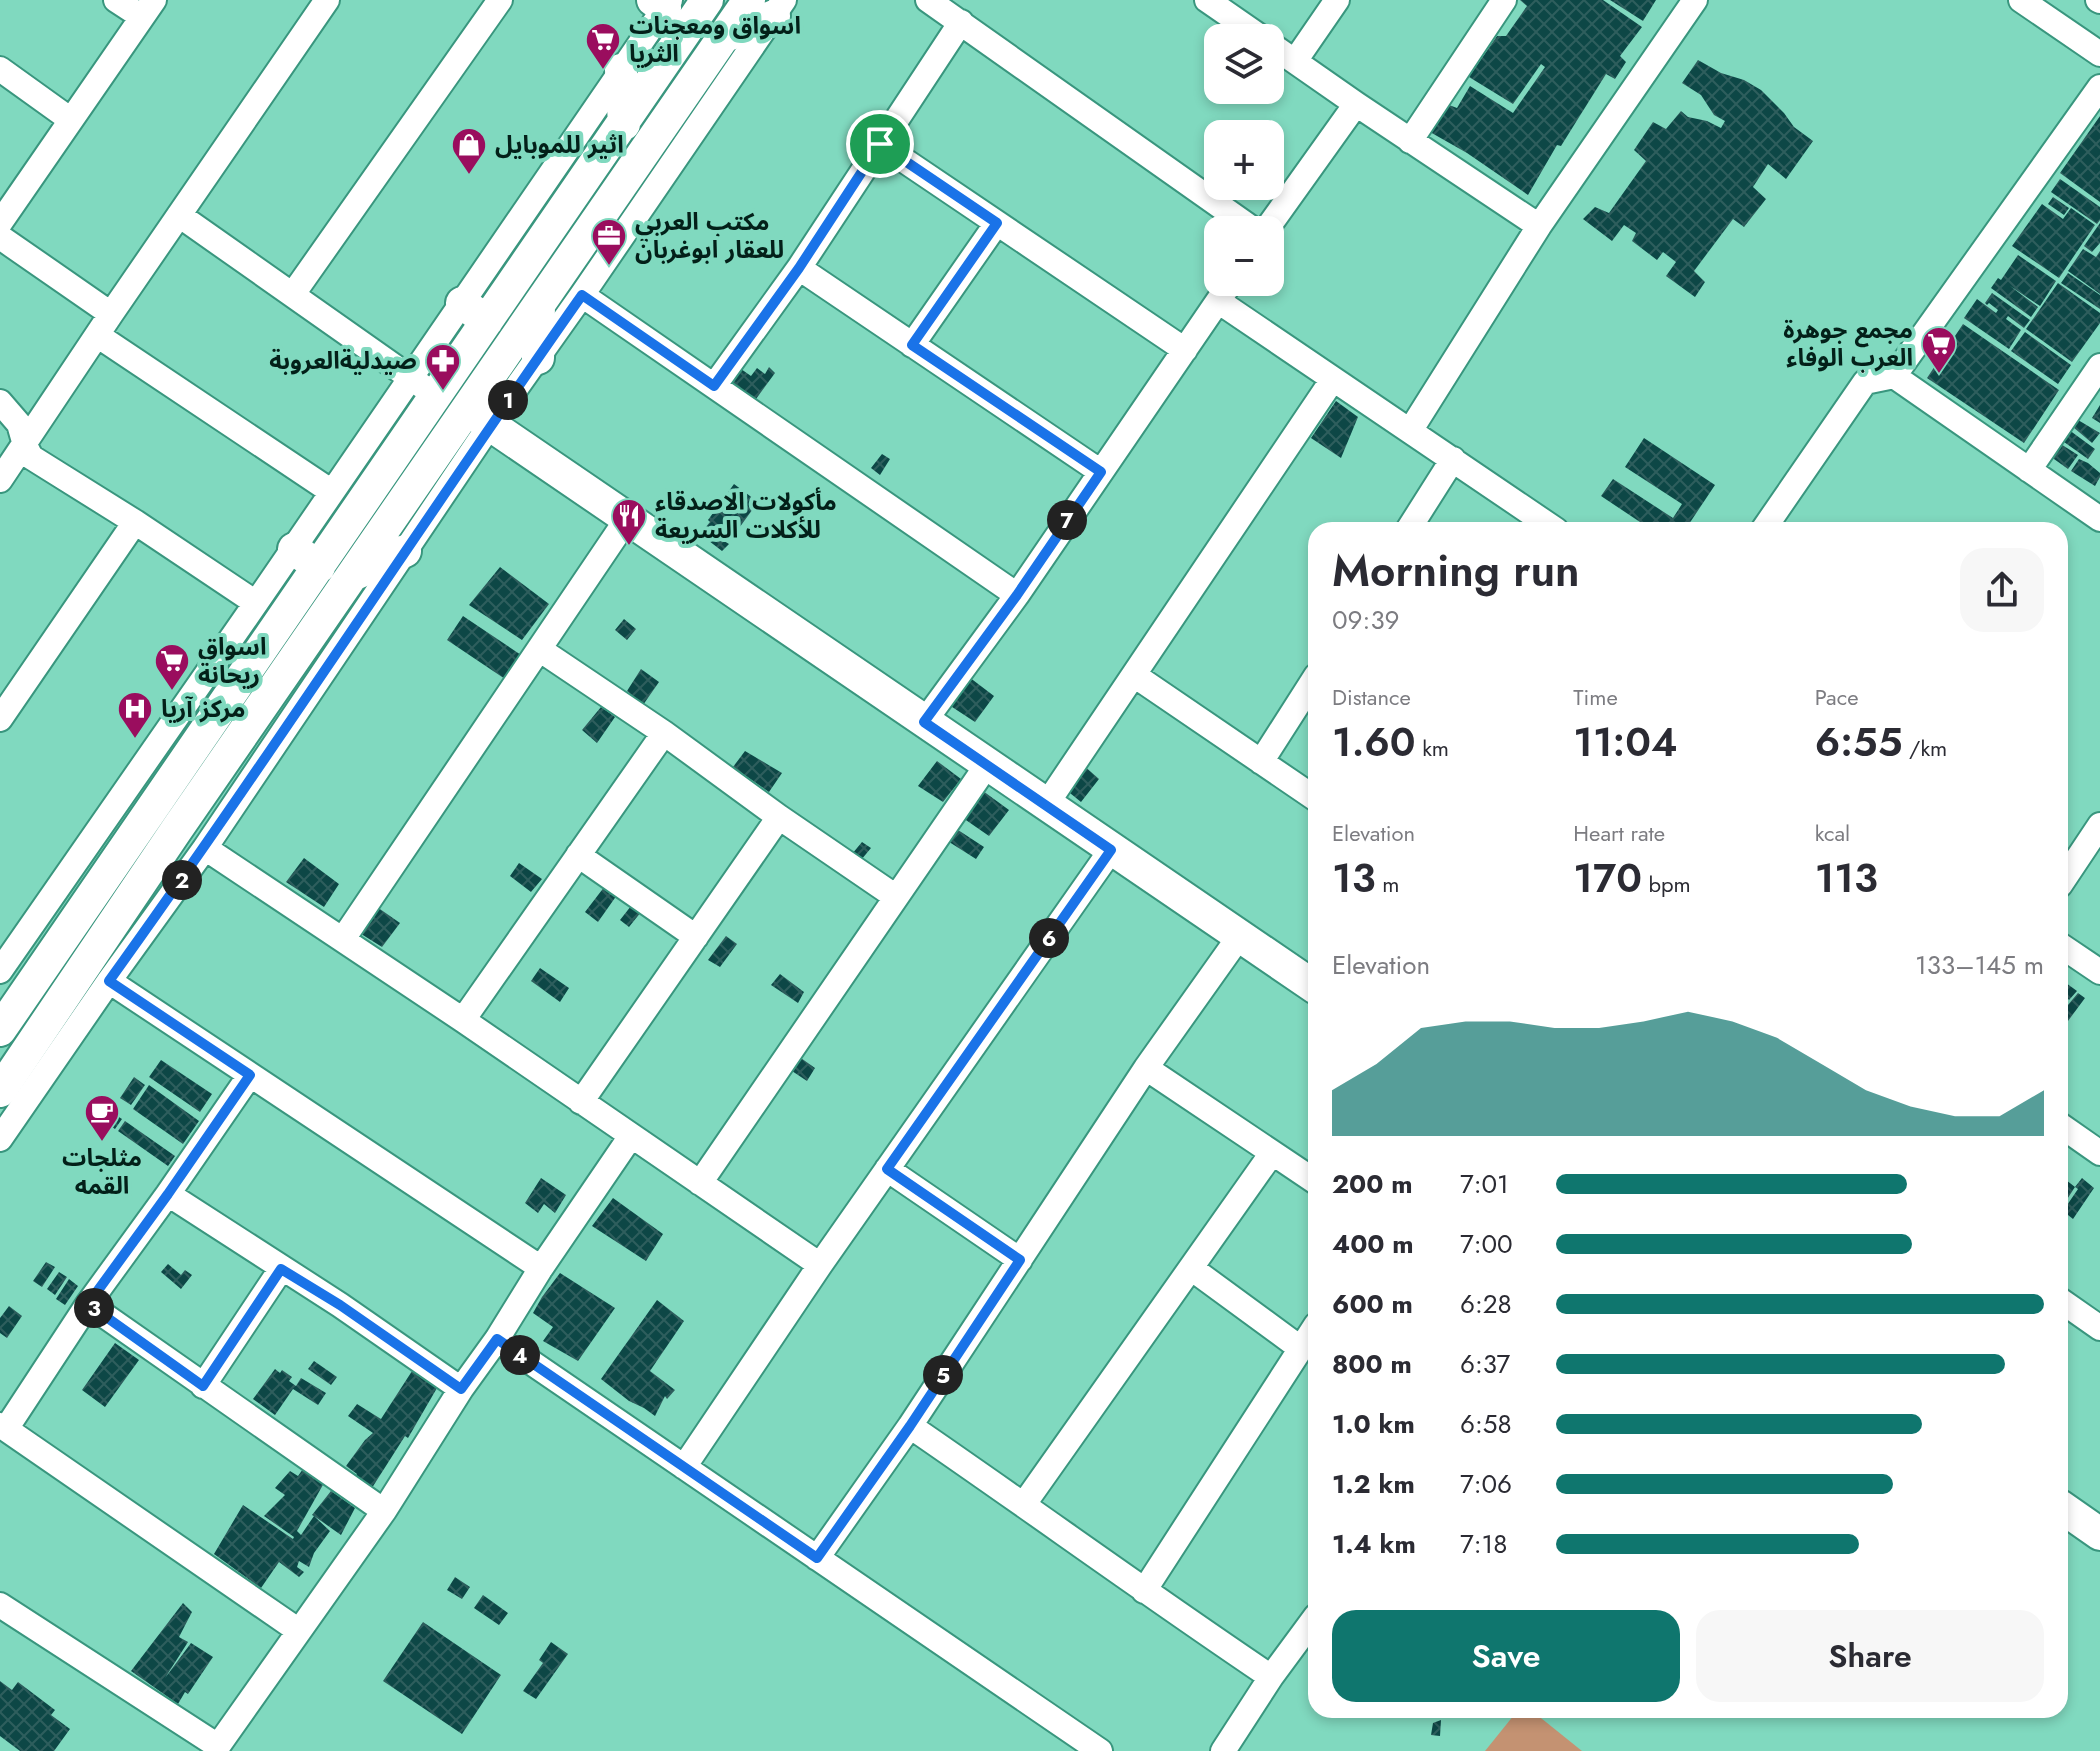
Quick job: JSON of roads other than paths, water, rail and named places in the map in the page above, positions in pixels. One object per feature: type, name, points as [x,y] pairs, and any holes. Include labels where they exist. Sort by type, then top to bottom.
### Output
[{"type":"main road","points":[[0,1030],[82,911],[306,558],[423,387],[475,312],[624,124],[707,0]]},
{"type":"main road","points":[[0,1091],[95,977],[111,927],[352,575],[478,417],[539,305],[723,37],[769,5]]},
{"type":"main road","points":[[621,70],[624,124]]},
{"type":"main road","points":[[538,358],[539,305]]},
{"type":"main road","points":[[478,417],[1308,983]]},
{"type":"main road","points":[[352,575],[405,551]]},
{"type":"main road","points":[[82,911],[85,921],[92,927],[102,930],[111,927]]},
{"type":"main road","points":[[49,959],[58,956],[68,958],[95,977]]},
{"type":"main road","points":[[2068,1510],[2096,1524]]},
{"type":"street","points":[[0,223],[148,9],[116,0]]},
{"type":"street","points":[[0,480],[327,0]]},
{"type":"street","points":[[293,294],[500,0]]},
{"type":"street","points":[[928,0],[1234,216]]},
{"type":"street","points":[[1207,0],[1242,24]]},
{"type":"street","points":[[1295,61],[1337,0]]},
{"type":"street","points":[[1410,141],[1504,0]]},
{"type":"street","points":[[1410,431],[1539,226],[1695,0]]},
{"type":"street","points":[[2021,0],[2100,54]]},
{"type":"street","points":[[475,312],[663,3]]},
{"type":"street","points":[[0,1139],[95,977],[205,848],[405,551],[478,417],[538,358],[769,5]]},
{"type":"street","points":[[714,386],[799,268],[961,22]]},
{"type":"street","points":[[1284,54],[1539,226]]},
{"type":"street","points":[[0,69],[71,120]]},
{"type":"street","points":[[1769,522],[1865,382],[1894,376],[2100,87]]},
{"type":"street","points":[[1276,216],[1356,104]]},
{"type":"street","points":[[880,144],[1185,350]]},
{"type":"street","points":[[0,971],[256,603],[306,558],[332,492],[423,387],[179,215]]},
{"type":"street","points":[[912,345],[997,223]]},
{"type":"street","points":[[0,237],[111,314]]},
{"type":"street","points":[[799,268],[1101,472]]},
{"type":"street","points":[[582,295],[1017,595]]},
{"type":"street","points":[[924,722],[1017,595],[1221,296]]},
{"type":"street","points":[[1230,296],[1333,379],[1544,522]]},
{"type":"street","points":[[97,335],[332,492]]},
{"type":"street","points":[[2029,470],[2100,366]]},
{"type":"street","points":[[1894,376],[2100,519]]},
{"type":"street","points":[[1046,805],[1333,379]]},
{"type":"street","points":[[0,402],[19,424],[31,457],[256,603]]},
{"type":"street","points":[[1413,522],[1453,459]]},
{"type":"street","points":[[343,939],[627,519]]},
{"type":"street","points":[[0,719],[135,522]]},
{"type":"street","points":[[539,649],[896,897]]},
{"type":"street","points":[[1134,675],[1308,794]]},
{"type":"street","points":[[1261,762],[1308,689]]},
{"type":"street","points":[[463,1020],[664,733]]},
{"type":"street","points":[[700,1183],[987,765]]},
{"type":"street","points":[[581,1102],[779,817]]},
{"type":"street","points":[[2068,873],[2100,825]]},
{"type":"street","points":[[205,848],[463,1020],[820,1265]]},
{"type":"street","points":[[684,1467],[820,1265],[1111,850]]},
{"type":"street","points":[[578,855],[696,937]]},
{"type":"street","points":[[817,1558],[910,1426],[1146,1068],[1239,937]]},
{"type":"street","points":[[2068,950],[2100,972]]},
{"type":"street","points":[[95,977],[250,1075],[541,1268]]},
{"type":"street","points":[[1146,1068],[1308,1177]]},
{"type":"street","points":[[250,1075],[3,1427],[299,1631]]},
{"type":"street","points":[[2068,1131],[2100,1153]]},
{"type":"street","points":[[0,1605],[218,1746],[384,1511],[461,1389],[631,1136]]},
{"type":"street","points":[[1024,1504],[1272,1153]]},
{"type":"street","points":[[887,1169],[1020,1260]]},
{"type":"street","points":[[168,1194],[340,1305],[461,1389]]},
{"type":"street","points":[[1191,1268],[1300,1348]]},
{"type":"street","points":[[203,1386],[281,1269]]},
{"type":"street","points":[[88,1304],[384,1511]]},
{"type":"street","points":[[2068,1306],[2100,1328]]},
{"type":"street","points":[[1144,1591],[1308,1336]]},
{"type":"street","points":[[497,1339],[1100,1751]]},
{"type":"street","points":[[910,1426],[1271,1677]]},
{"type":"street","points":[[1223,1751],[1308,1627]]},
{"type":"place","name":"اسواق ومعجنات الثريا","points":[[603,71]]},
{"type":"place","name":"اثير للموبايل","points":[[469,176]]},
{"type":"place","name":"مكتب العربي للعقار ابوغربان","points":[[609,267]]},
{"type":"place","name":"مجمع جوهرة العرب الوفاء","points":[[1939,375]]},
{"type":"place","name":"صيدليةالعروبة","points":[[443,392]]},
{"type":"place","name":"مأكولات الاصدقاء للأكلات السريعة","points":[[629,547]]},
{"type":"place","name":"اسواق ريحانة","points":[[172,692]]},
{"type":"place","name":"مركز آريا","points":[[135,740]]},
{"type":"place","name":"مثلجات القمه","points":[[102,1143]]}]
